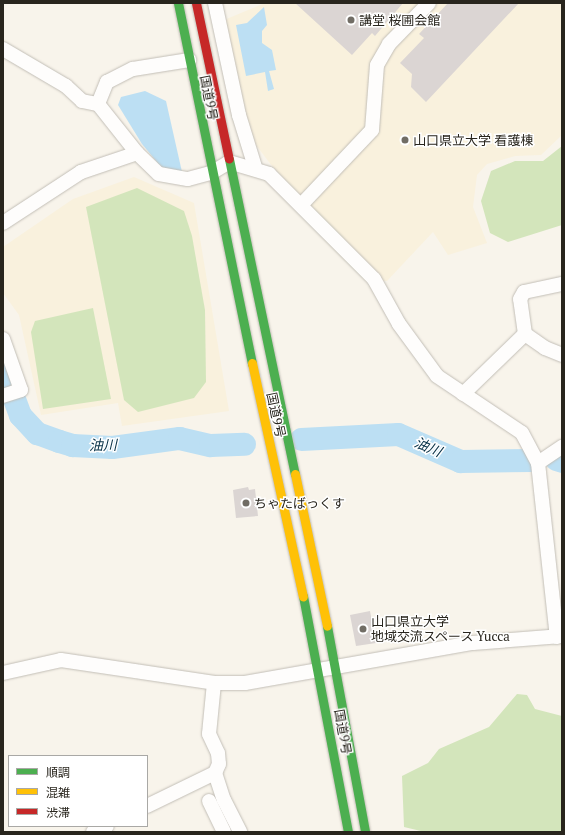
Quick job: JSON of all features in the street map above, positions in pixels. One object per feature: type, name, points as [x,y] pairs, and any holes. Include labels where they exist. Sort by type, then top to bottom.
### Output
[{"type":"highway","name":"国道9号","points":[[178,3],[211,173],[319,672],[348,832]]},
{"type":"highway","name":"国道9号","points":[[196,3],[336,669],[365,832]]},
{"type":"street","points":[[215,3],[239,115],[255,167]]},
{"type":"street","points":[[302,204],[372,130],[377,65],[389,44],[429,3]]},
{"type":"street","points":[[3,49],[66,86],[82,101],[98,104],[137,153],[159,174],[188,179],[211,173],[229,162],[255,167],[269,174],[302,204],[374,279],[399,324],[437,376],[522,433],[538,463],[560,636],[474,643],[319,672],[245,683],[214,683],[61,660],[3,673]]},
{"type":"street","points":[[98,104],[107,82],[133,69],[189,60]]},
{"type":"street","points":[[3,223],[81,172],[137,153]]},
{"type":"street","points":[[562,284],[524,292],[520,299],[525,334],[545,348],[562,354]]},
{"type":"street","points":[[463,394],[525,334]]},
{"type":"street","points":[[3,339],[21,390],[3,396]]},
{"type":"street","points":[[538,463],[549,457],[555,449],[562,447]]},
{"type":"street","points":[[148,806],[215,773],[219,764],[218,753],[209,734],[214,683]]},
{"type":"street","points":[[215,773],[224,800],[240,832]]},
{"type":"street","points":[[209,801],[224,832]]},
{"type":"street","points":[[93,832],[105,827]]},
{"type":"shaded area","name":"山口県立大学 看護棟","points":[[265,3],[562,3],[562,135],[541,155],[515,156],[487,164],[477,175],[473,207],[487,243],[448,255],[433,232],[387,281],[381,281],[272,166],[256,145],[244,114],[224,20]]},
{"type":"shaded area","points":[[134,177],[194,203],[229,411],[122,426],[118,403],[41,415],[19,315],[3,293],[3,247],[73,199]]},
{"type":"green space","points":[[562,146],[562,225],[508,242],[490,233],[481,201],[491,171],[515,161],[543,161]]},
{"type":"green space","points":[[137,188],[184,211],[192,236],[205,310],[206,382],[194,398],[138,412],[124,400],[86,207]]},
{"type":"green space","points":[[93,308],[111,399],[43,409],[31,332],[35,321]]},
{"type":"green space","points":[[517,694],[527,695],[535,709],[562,716],[562,832],[425,832],[404,827],[402,776],[428,763],[439,749],[489,727]]},
{"type":"water","points":[[264,7],[267,25],[262,31],[262,43],[272,50],[276,70],[269,71],[274,89],[268,91],[265,72],[246,76],[236,25],[247,23]]},
{"type":"water","points":[[145,91],[166,101],[182,172],[161,167],[142,144],[118,105],[121,97]]},
{"type":"building","name":"講堂 桜圃会館","points":[[295,3],[403,3],[375,36],[372,33],[352,55]]},
{"type":"building","points":[[448,3],[519,3],[426,102],[411,87],[412,74],[400,63],[424,38],[419,34]]},
{"type":"building","name":"ちゃたばっくす","points":[[248,487],[249,490],[255,489],[258,516],[236,518],[233,490]]},
{"type":"building","name":"山口県立大学 地域交流スペース Yucca","points":[[370,611],[376,643],[356,646],[350,615]]},
{"type":"waterway","name":"油川","points":[[3,369],[20,415],[37,433],[59,441],[72,445],[112,447],[179,438],[210,445],[244,444]]},
{"type":"waterway","name":"油川","points":[[301,439],[398,434],[460,461],[531,460]]},
{"type":"waterway","name":"油川","points":[[556,459],[562,461]]},
{"type":"traffic: fast","points":[[178,3],[252,363]]},
{"type":"traffic: fast","points":[[229,159],[295,474]]},
{"type":"traffic: fast","points":[[303,596],[348,832]]},
{"type":"traffic: fast","points":[[327,626],[365,832]]},
{"type":"traffic: slow","points":[[252,363],[303,596]]},
{"type":"traffic: slow","points":[[295,474],[327,626]]},
{"type":"traffic: jam","points":[[196,3],[229,159]]},
{"type":"place","name":"講堂 桜圃会館","points":[[351,20]]},
{"type":"place","name":"山口県立大学 看護棟","points":[[405,140]]},
{"type":"place","name":"ちゃたばっくす","points":[[246,503]]},
{"type":"place","name":"山口県立大学 地域交流スペース Yucca","points":[[363,629]]}]
